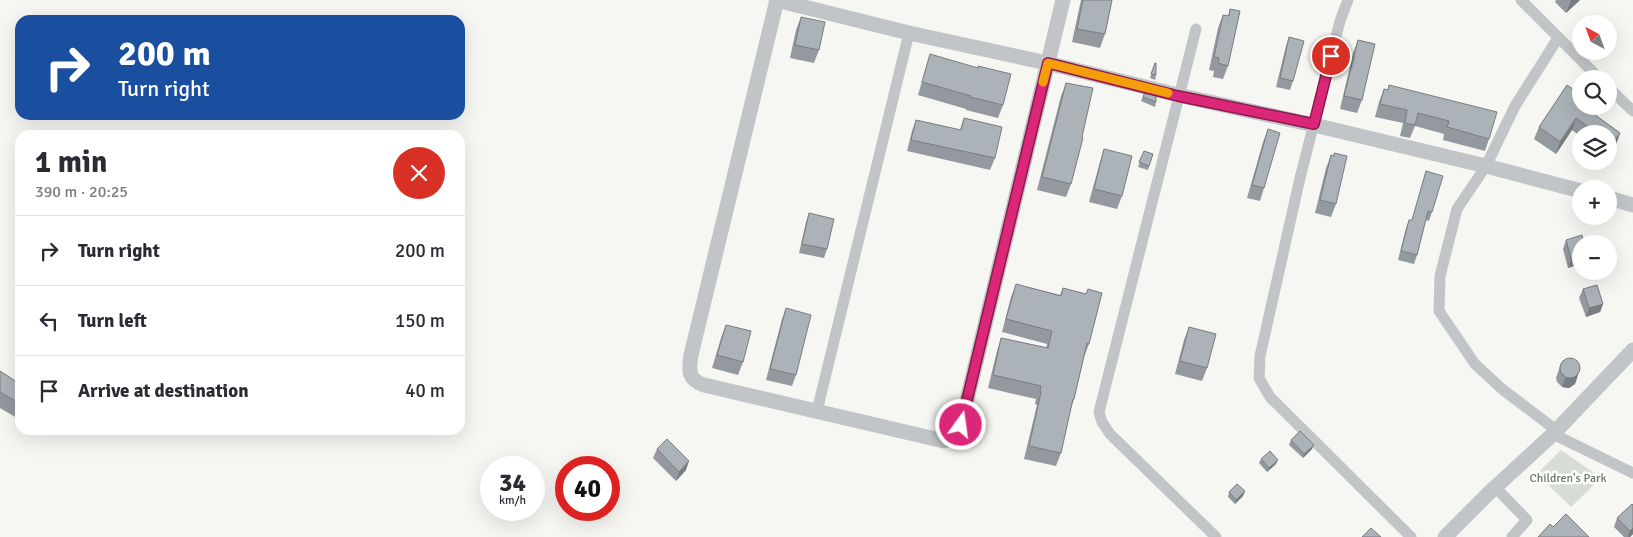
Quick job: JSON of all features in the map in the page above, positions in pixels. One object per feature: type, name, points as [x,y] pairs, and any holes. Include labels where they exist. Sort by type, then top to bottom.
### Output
[{"type":"street","points":[[1063,0],[1048,63],[963,416],[956,435],[952,440],[935,439],[695,382],[691,376],[691,355],[777,0],[909,33],[1048,63],[1178,96],[1314,124],[1572,189]]},
{"type":"street","points":[[1348,0],[1340,21],[1300,178],[1260,356],[1259,378],[1270,397],[1411,537]]},
{"type":"street","points":[[1526,2],[1558,38],[1591,70]]},
{"type":"street","points":[[1196,29],[1099,412],[1102,422],[1110,434],[1216,537]]},
{"type":"street","points":[[817,411],[909,33]]},
{"type":"street","points":[[1558,38],[1515,106],[1486,166],[1457,209],[1440,276],[1439,310],[1475,364],[1502,389],[1554,432],[1633,472]]},
{"type":"street","points":[[1617,96],[1633,111]]},
{"type":"street","points":[[1617,200],[1633,205]]},
{"type":"street","points":[[1445,537],[1554,432],[1633,350]]},
{"type":"street","points":[[1495,487],[1527,520],[1512,537]]},
{"type":"green space","name":"Children's Park","points":[[1561,450],[1601,478],[1571,507],[1537,474]]},
{"type":"building","points":[[1083,0],[1112,0],[1105,34],[1077,29]]},
{"type":"building","points":[[1230,9],[1240,11],[1228,66],[1218,63],[1219,58],[1214,57],[1223,15],[1229,16]]},
{"type":"building","points":[[801,17],[825,22],[819,50],[795,45]]},
{"type":"building","points":[[1289,37],[1304,41],[1293,81],[1280,78]]},
{"type":"building","points":[[1358,40],[1375,44],[1362,100],[1344,96]]},
{"type":"building","points":[[930,54],[978,68],[978,66],[1011,74],[1003,105],[922,82]]},
{"type":"building","points":[[1156,63],[1156,75],[1151,74]]},
{"type":"building","points":[[1066,83],[1093,88],[1071,184],[1042,177]]},
{"type":"building","points":[[1389,85],[1497,112],[1489,139],[1447,127],[1449,121],[1418,113],[1415,125],[1405,123],[1407,110],[1380,104],[1384,89],[1388,90]]},
{"type":"building","points":[[1567,85],[1572,89],[1572,115],[1595,115],[1609,125],[1586,125],[1576,118],[1560,142],[1539,127]]},
{"type":"building","points":[[1145,92],[1156,94],[1156,102],[1143,97]]},
{"type":"building","points":[[964,118],[1002,127],[995,158],[911,140],[916,120],[961,130]]},
{"type":"building","points":[[1268,129],[1280,133],[1264,188],[1252,185]]},
{"type":"building","points":[[1104,149],[1132,156],[1122,196],[1094,189]]},
{"type":"building","points":[[1144,151],[1153,154],[1149,166],[1139,162]]},
{"type":"building","points":[[1334,153],[1347,156],[1336,204],[1320,200],[1331,155],[1334,156]]},
{"type":"building","points":[[1426,171],[1443,176],[1432,212],[1428,211],[1417,255],[1401,251],[1409,220],[1412,220]]},
{"type":"building","points":[[809,213],[834,219],[827,249],[802,244]]},
{"type":"building","points":[[1572,238],[1571,259],[1566,240]]},
{"type":"building","points":[[1016,284],[1061,296],[1063,288],[1086,294],[1088,289],[1102,293],[1089,344],[1087,343],[1061,453],[1029,446],[1041,386],[993,375],[1001,338],[1048,348],[1052,331],[1006,319]]},
{"type":"building","points":[[1597,285],[1603,304],[1589,308],[1583,289]]},
{"type":"building","points":[[786,308],[811,315],[796,375],[770,369]]},
{"type":"building","points":[[726,325],[751,331],[743,362],[717,355]]},
{"type":"building","points":[[1189,327],[1216,334],[1207,368],[1180,361]]},
{"type":"building","points":[[1570,358],[1577,361],[1580,368],[1577,375],[1570,378],[1563,375],[1560,368],[1563,361]]},
{"type":"building","points":[[0,371],[15,381],[15,401],[0,392]]},
{"type":"building","points":[[1300,431],[1314,445],[1304,454],[1291,440]]},
{"type":"building","points":[[667,439],[689,461],[679,472],[657,449]]},
{"type":"building","points":[[1270,451],[1278,460],[1269,468],[1261,459]]},
{"type":"building","points":[[1237,484],[1245,491],[1236,500],[1229,492]]},
{"type":"building","points":[[1632,504],[1633,528],[1630,531],[1617,518]]},
{"type":"building","points":[[1566,514],[1589,537],[1538,537],[1550,524],[1553,527]]},
{"type":"building","points":[[1371,528],[1381,537],[1362,537]]},
{"type":"slow traffic","points":[[1043,82],[1048,63],[1168,93]]},
{"type":"route","points":[[961,425],[1048,63],[1178,96],[1314,124],[1331,56]]}]
